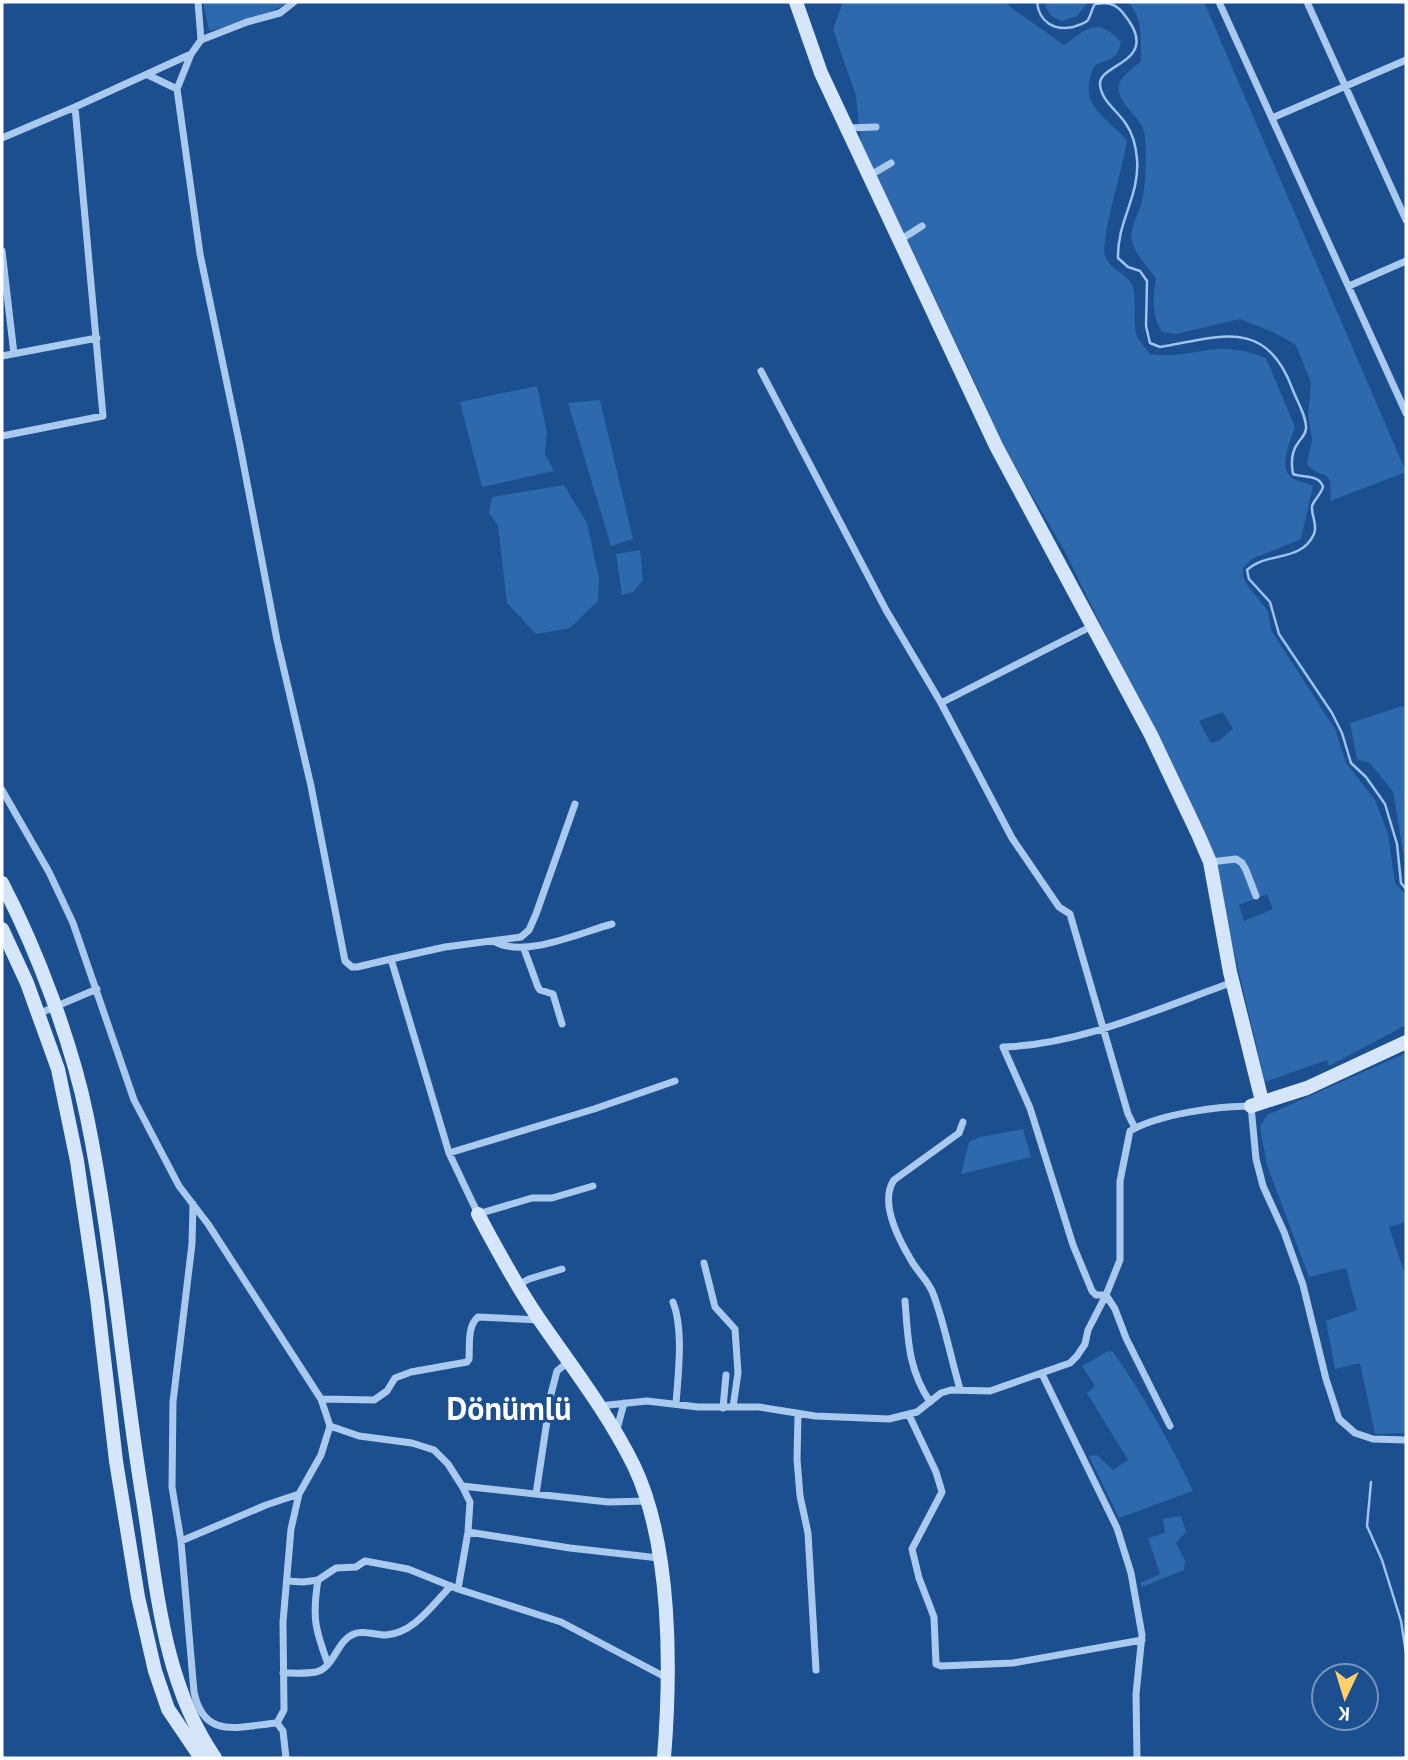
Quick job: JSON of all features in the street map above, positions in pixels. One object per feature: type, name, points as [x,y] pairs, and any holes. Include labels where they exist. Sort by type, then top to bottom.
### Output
[{"type":"street","points":[[198,2],[201,40]]},
{"type":"street","points":[[295,2],[280,13],[247,22],[201,40],[191,54],[177,89],[200,254],[277,640],[311,786],[345,961],[352,967],[357,967],[445,947],[521,937],[529,930],[575,804]]},
{"type":"street","points":[[796,2],[821,73],[996,446],[1151,734],[1210,862],[1257,1104],[1256,1159],[1259,1172],[1303,1285],[1326,1379],[1339,1419],[1355,1433],[1373,1440],[1406,1440]]},
{"type":"street","points":[[1219,2],[1406,412]]},
{"type":"street","points":[[1307,2],[1406,220]]},
{"type":"street","points":[[2,138],[191,54]]},
{"type":"street","points":[[1272,118],[1406,60]]},
{"type":"street","points":[[148,75],[177,89]]},
{"type":"street","points":[[2,436],[103,416],[75,107]]},
{"type":"street","points":[[846,128],[876,127]]},
{"type":"street","points":[[869,176],[891,163]]},
{"type":"street","points":[[899,241],[922,226]]},
{"type":"street","points":[[2,251],[14,354]]},
{"type":"street","points":[[1349,286],[1406,261]]},
{"type":"street","points":[[2,356],[97,338]]},
{"type":"street","points":[[761,371],[886,610],[941,703],[1012,838],[1059,906],[1069,914],[1128,1114],[1135,1128]]},
{"type":"street","points":[[941,703],[1093,626]]},
{"type":"street","points":[[2,790],[54,882],[73,923],[134,1100],[179,1186],[193,1203],[321,1399],[330,1426],[321,1455],[299,1494],[290,1529],[283,1622],[284,1710],[277,1723]]},
{"type":"street","points":[[1210,862],[1237,859],[1242,863],[1256,896]]},
{"type":"street","points":[[2,884],[15,908],[54,1007],[69,1049],[87,1116],[114,1277],[134,1447],[160,1609],[184,1703],[198,1733],[215,1758]]},
{"type":"street","points":[[494,941],[504,947],[524,949],[612,924]]},
{"type":"street","points":[[2,929],[27,983],[58,1069],[77,1161],[97,1298],[116,1461],[138,1597],[155,1671],[168,1709],[201,1758]]},
{"type":"street","points":[[524,949],[538,987],[553,994],[562,1024]]},
{"type":"street","points":[[391,960],[449,1153],[517,1286],[616,1434],[647,1501],[664,1598],[668,1709],[664,1758]]},
{"type":"street","points":[[1106,1295],[1096,1295],[1092,1290],[1073,1245],[1030,1108],[1003,1047],[1029,1045],[1104,1028],[1233,982]]},
{"type":"street","points":[[38,1014],[97,989]]},
{"type":"street","points":[[599,1406],[647,1401],[723,1408],[759,1407],[798,1415],[862,1420],[889,1419],[909,1416],[941,1393],[960,1389],[990,1391],[1070,1363],[1077,1356],[1106,1295],[1119,1260],[1120,1181],[1130,1130],[1143,1123],[1257,1104],[1307,1088],[1406,1042]]},
{"type":"street","points":[[449,1153],[594,1110],[675,1081]]},
{"type":"street","points":[[960,1389],[934,1293],[910,1259],[900,1238],[888,1194],[894,1180],[959,1133],[963,1122]]},
{"type":"street","points":[[478,1214],[532,1198],[552,1198],[593,1186]]},
{"type":"street","points":[[193,1203],[192,1244],[173,1402],[172,1488],[181,1541],[197,1706],[209,1723],[221,1728],[277,1723]]},
{"type":"street","points":[[704,1262],[715,1307],[735,1329],[738,1373],[733,1407]]},
{"type":"street","points":[[517,1286],[529,1279],[562,1269]]},
{"type":"street","points":[[1106,1295],[1170,1426]]},
{"type":"street","points":[[905,1301],[906,1337],[913,1367],[930,1402]]},
{"type":"street","points":[[673,1302],[676,1310],[678,1348],[676,1404]]},
{"type":"street","points":[[321,1399],[374,1400],[387,1391],[395,1378],[438,1366],[467,1362],[471,1327],[473,1320],[478,1317],[540,1320]]},
{"type":"street","points":[[536,1494],[551,1394],[557,1371],[569,1362]]},
{"type":"street","points":[[1042,1374],[1117,1528],[1131,1573],[1142,1640],[1136,1695],[1137,1758]]},
{"type":"street","points":[[723,1408],[726,1375]]},
{"type":"street","points":[[616,1434],[624,1403]]},
{"type":"street","points":[[798,1415],[797,1459],[800,1496],[808,1533],[816,1670]]},
{"type":"street","points":[[909,1416],[936,1472],[942,1492],[912,1549],[919,1578],[934,1617],[936,1664],[974,1666],[1013,1663],[1142,1640]]},
{"type":"street","points":[[283,1673],[318,1672],[328,1664],[349,1636],[356,1632],[388,1635],[403,1632],[415,1623],[454,1588],[467,1532],[470,1503],[448,1464],[434,1450],[412,1443],[359,1436],[330,1426]]},
{"type":"street","points":[[462,1486],[608,1502],[647,1501]]},
{"type":"street","points":[[181,1541],[299,1494]]},
{"type":"street","points":[[467,1532],[659,1558]]},
{"type":"street","points":[[287,1581],[318,1580],[336,1568],[356,1567],[365,1561],[408,1569],[454,1588],[561,1622],[667,1678]]},
{"type":"street","points":[[318,1580],[313,1607],[314,1625],[328,1664]]},
{"type":"street","points":[[277,1723],[283,1731],[286,1758]]},
{"type":"shaded area","points":[[203,2],[288,2],[249,19],[209,30]]},
{"type":"shaded area","points":[[843,2],[1006,2],[1064,45],[1092,27],[1105,29],[1121,42],[1115,55],[1095,65],[1089,90],[1090,99],[1101,115],[1127,140],[1109,218],[1105,256],[1131,283],[1137,337],[1150,354],[1176,355],[1223,349],[1266,358],[1295,427],[1285,460],[1287,472],[1293,479],[1313,486],[1301,539],[1252,559],[1243,568],[1243,577],[1268,611],[1271,630],[1335,729],[1346,763],[1375,800],[1388,834],[1395,883],[1406,895],[1406,1025],[1329,1066],[1327,1060],[1265,1082],[1206,833],[1065,552],[996,433],[980,393],[861,143],[856,96],[833,29]],"holes":[[[1223,712],[1233,729],[1211,743],[1199,721]],[[1267,894],[1273,909],[1244,921],[1239,905]]]},
{"type":"shaded area","points":[[1046,2],[1088,2],[1077,16],[1062,21],[1051,16],[1045,6]]},
{"type":"shaded area","points":[[1127,2],[1204,2],[1406,472],[1330,501],[1328,478],[1307,464],[1312,439],[1308,415],[1311,383],[1296,345],[1240,319],[1176,334],[1162,332],[1154,306],[1156,278],[1139,256],[1131,237],[1141,206],[1146,155],[1144,131],[1124,103],[1119,91],[1122,78],[1141,61],[1138,21],[1136,13]]},
{"type":"shaded area","points":[[537,386],[547,432],[545,454],[554,471],[482,487],[460,402]]},
{"type":"shaded area","points":[[600,400],[633,539],[611,546],[568,403]]},
{"type":"shaded area","points":[[564,485],[587,523],[599,578],[598,601],[570,628],[536,634],[507,603],[498,525],[489,513],[492,497]]},
{"type":"shaded area","points":[[640,550],[643,580],[633,592],[622,595],[616,554]]},
{"type":"shaded area","points":[[1406,705],[1406,869],[1393,792],[1370,763],[1357,759],[1350,723]]},
{"type":"shaded area","points":[[1406,1053],[1406,1222],[1389,1227],[1406,1277],[1406,1433],[1375,1434],[1360,1363],[1335,1369],[1326,1321],[1357,1310],[1346,1268],[1309,1277],[1267,1165],[1260,1127],[1267,1115]]},
{"type":"shaded area","points":[[1023,1129],[1031,1157],[961,1174],[969,1142],[980,1137]]},
{"type":"shaded area","points":[[1108,1351],[1113,1352],[1146,1402],[1193,1491],[1119,1518],[1089,1456],[1097,1455],[1113,1470],[1128,1460],[1087,1393],[1095,1386],[1082,1366]]},
{"type":"shaded area","points":[[1181,1516],[1186,1532],[1176,1543],[1185,1561],[1184,1570],[1142,1587],[1140,1583],[1160,1574],[1148,1538],[1165,1533],[1163,1519]]},
{"type":"waterway","points":[[1037,2],[1044,20],[1060,28],[1083,23],[1088,20],[1095,4],[1103,3],[1114,5],[1120,10],[1134,29],[1137,42],[1133,51],[1102,77],[1100,84],[1107,101],[1128,128],[1136,150],[1135,185],[1121,232],[1118,258],[1128,267],[1140,271],[1147,281],[1146,326],[1150,343],[1160,347],[1221,337],[1254,341],[1269,350],[1281,365],[1301,408],[1306,429],[1294,450],[1292,470],[1293,474],[1318,480],[1323,487],[1312,506],[1314,534],[1301,549],[1264,560],[1247,570],[1249,579],[1270,602],[1279,634],[1332,713],[1342,733],[1351,763],[1366,777],[1385,804],[1397,844],[1401,883],[1406,889]]},
{"type":"waterway","points":[[1371,1482],[1367,1526],[1382,1560],[1401,1621],[1406,1653]]},
{"type":"district","name":"Dönümlü","points":[[509,1409]]}]
